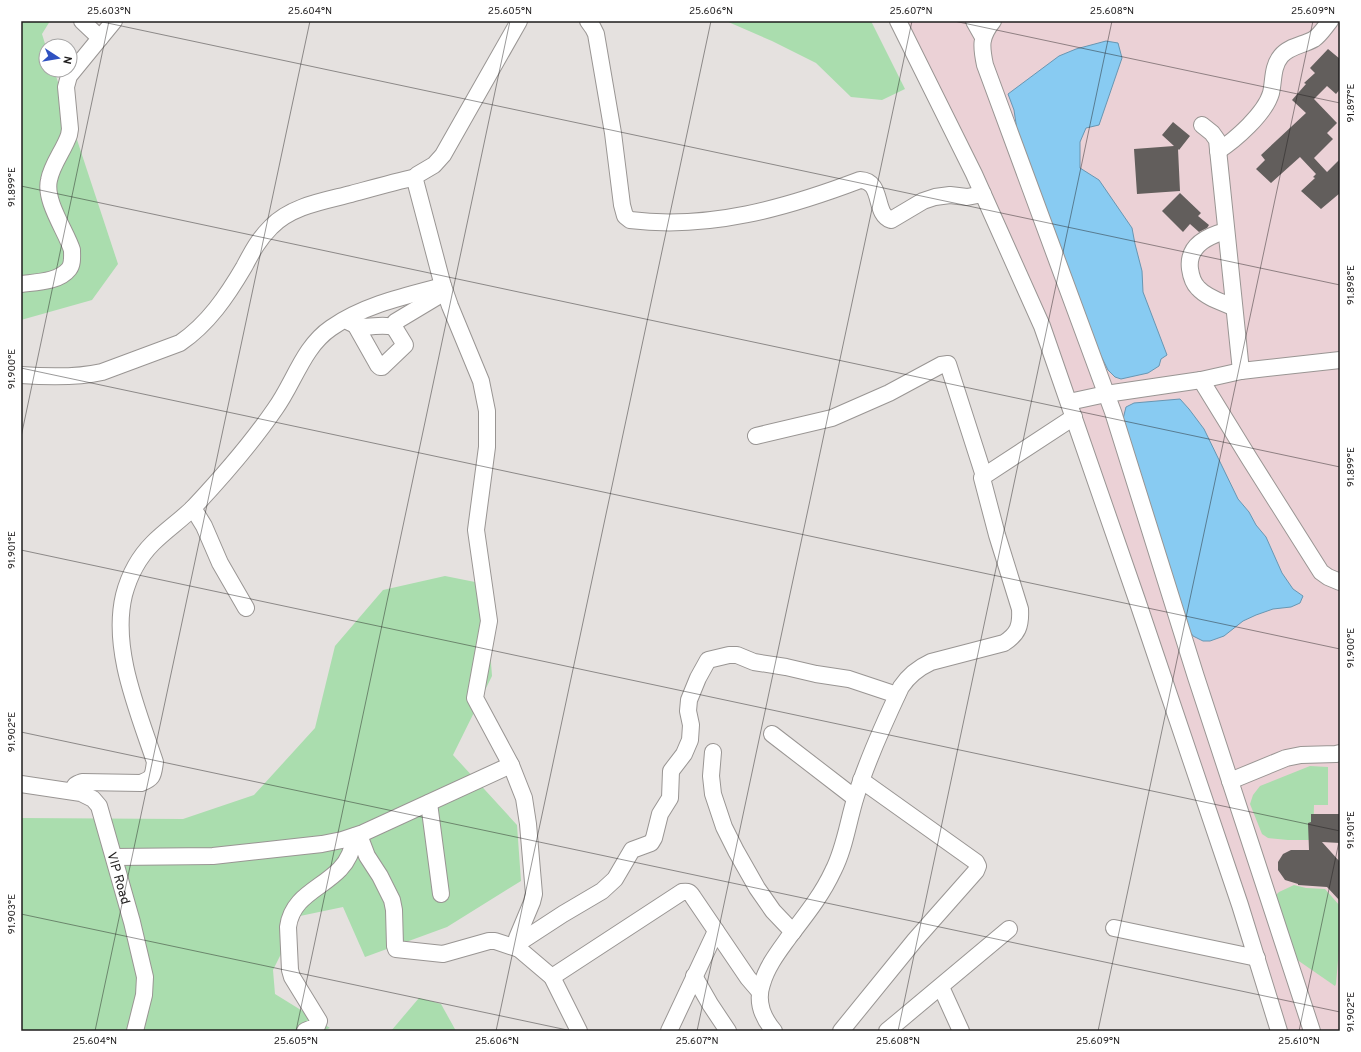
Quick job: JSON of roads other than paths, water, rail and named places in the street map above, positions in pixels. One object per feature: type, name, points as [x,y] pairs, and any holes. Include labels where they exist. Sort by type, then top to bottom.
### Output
[{"type":"street","points":[[82,21],[100,38]]},
{"type":"street","points":[[21,284],[48,280],[60,276],[69,269],[72,259],[72,250],[51,201],[48,189],[48,180],[70,135],[66,87],[69,76],[114,21]]},
{"type":"street","points":[[21,375],[70,377],[89,375],[102,372],[180,343],[191,336],[220,305],[244,267],[255,246],[271,226],[286,215],[302,208],[331,199],[416,177],[418,174],[434,165],[443,155],[519,21]]},
{"type":"street","points":[[588,21],[596,34],[613,133],[622,205],[625,216],[630,220],[680,223],[705,222],[812,197],[860,180],[865,180],[870,183],[876,192],[883,215],[886,219],[890,220],[923,201],[935,197],[950,195],[967,197],[983,194]]},
{"type":"street","points":[[898,21],[983,194],[1042,326],[1138,600],[1257,958],[1279,1031]]},
{"type":"street","points":[[974,21],[982,36]]},
{"type":"street","points":[[993,21],[982,36],[981,49],[985,64],[1106,394],[1196,677],[1312,1031]]},
{"type":"street","points":[[1218,151],[1230,143],[1265,106],[1270,94],[1273,72],[1284,52],[1315,39],[1330,21]]},
{"type":"street","points":[[1202,125],[1215,136],[1218,151],[1240,372]]},
{"type":"street","points":[[416,177],[415,180],[444,289],[481,381],[487,411],[488,447],[476,530],[489,621],[475,698],[511,765],[527,810],[534,894],[517,938],[518,947]]},
{"type":"street","points":[[1226,231],[1211,235],[1198,244],[1192,251],[1189,264],[1193,282],[1198,289],[1207,295],[1233,307]]},
{"type":"street","points":[[350,323],[354,314],[384,302],[444,289]]},
{"type":"street","points":[[394,327],[395,322],[444,289]]},
{"type":"street","points":[[73,792],[77,783],[141,783],[150,780],[154,775],[155,762],[124,663],[121,642],[120,625],[124,596],[133,570],[142,555],[153,542],[193,508],[240,455],[276,409],[308,352],[318,339],[330,329],[350,323],[362,327],[385,325],[394,327],[405,345],[380,367],[350,323]]},
{"type":"street","points":[[1069,402],[1106,394],[1202,380],[1240,372],[1340,360]]},
{"type":"street","points":[[756,436],[832,418],[889,393],[941,365],[948,364],[984,476],[982,480],[1020,609],[1020,621],[1017,630],[1011,638],[1004,643],[931,662],[907,678],[897,695],[879,734],[861,780],[834,870],[826,885],[776,954],[766,973],[760,992],[759,1001],[767,1023],[774,1031]]},
{"type":"street","points":[[1202,380],[1321,572],[1340,582]]},
{"type":"street","points":[[984,476],[1074,417]]},
{"type":"street","points":[[193,508],[204,526],[220,563],[246,608]]},
{"type":"street","points":[[518,947],[563,914],[602,891],[615,879],[632,850],[651,842],[654,838],[660,814],[670,798],[671,771],[684,754],[690,740],[692,724],[688,711],[689,700],[698,678],[708,660],[729,655],[737,655],[754,662],[849,679],[897,695]]},
{"type":"street","points":[[772,734],[855,798]]},
{"type":"street","points":[[713,752],[711,776],[713,794],[724,827],[736,852],[757,888],[773,911],[793,932]]},
{"type":"street","points":[[1230,781],[1302,754],[1339,756]]},
{"type":"street","points":[[115,858],[213,856],[322,844],[357,835],[511,765]]},
{"type":"street","points":[[841,1031],[910,946],[976,871],[978,866],[976,862],[861,780]]},
{"type":"street","name":"VIP Road","points":[[21,784],[81,793],[93,799],[99,806],[115,858],[145,977],[144,995],[134,1031]]},
{"type":"street","points":[[429,803],[441,894]]},
{"type":"street","points":[[357,835],[392,900],[396,949],[444,954],[489,941],[495,941],[518,947],[552,977],[579,1031]]},
{"type":"street","points":[[305,1031],[317,1026],[319,1021],[292,977],[290,970],[289,920],[295,906],[340,869],[348,858],[357,835]]},
{"type":"street","points":[[552,977],[682,892],[686,891],[690,893],[748,978],[760,992]]},
{"type":"street","points":[[1114,928],[1257,958]]},
{"type":"street","points":[[887,1031],[1009,929]]},
{"type":"street","points":[[669,1031],[716,931]]},
{"type":"street","points":[[694,976],[728,1031]]},
{"type":"street","points":[[941,987],[961,1031]]},
{"type":"water","points":[[1106,41],[1118,43],[1122,58],[1099,125],[1086,128],[1080,142],[1080,168],[1099,180],[1132,228],[1142,271],[1143,292],[1167,355],[1161,359],[1159,366],[1148,373],[1121,379],[1115,377],[1108,370],[1091,336],[1018,137],[1014,110],[1008,94],[1059,56],[1076,49]]},
{"type":"water","points":[[1180,399],[1204,429],[1238,499],[1266,537],[1282,573],[1293,589],[1303,596],[1300,603],[1291,607],[1273,609],[1256,615],[1243,621],[1224,636],[1210,641],[1203,641],[1193,636],[1187,627],[1122,423],[1126,407],[1134,403]]}]
